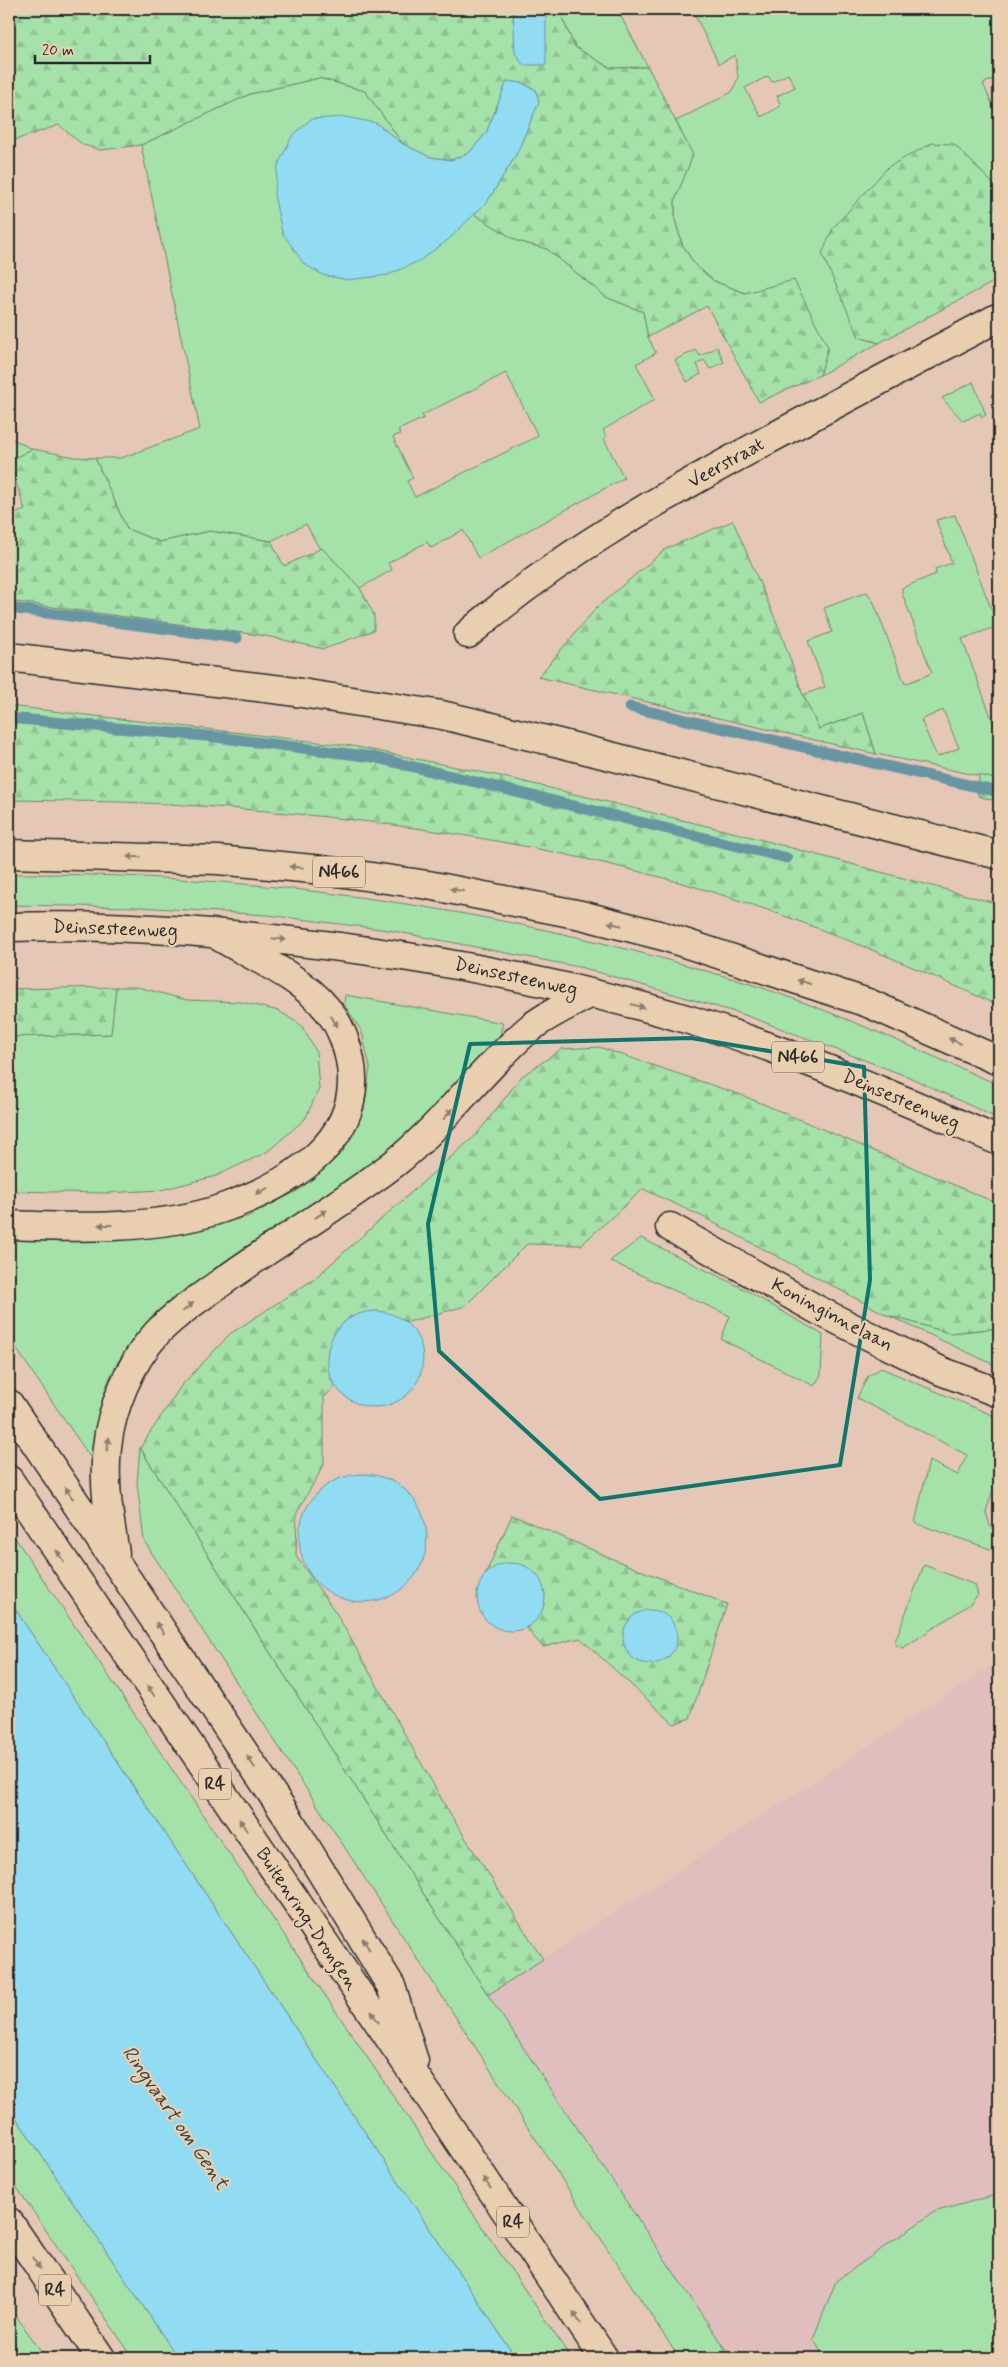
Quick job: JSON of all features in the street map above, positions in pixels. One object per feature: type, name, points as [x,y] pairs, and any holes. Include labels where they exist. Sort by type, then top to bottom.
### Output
[{"type":"main road","name":"Veerstraat","points":[[468,634],[505,602],[576,552],[699,477],[999,317]]},
{"type":"main road","points":[[9,657],[282,690],[442,715],[559,742],[999,856]]},
{"type":"main road","name":"N466","points":[[9,854],[218,860],[323,870],[428,885],[572,913],[663,936],[868,1003],[999,1061]]},
{"type":"main road","name":"Deinsesteenweg","points":[[9,927],[119,926],[213,932],[290,940],[439,961],[591,993],[693,1021],[815,1063],[999,1141]]},
{"type":"main road","points":[[9,1225],[135,1225],[177,1220],[222,1209],[285,1179],[316,1158],[338,1133],[349,1105],[353,1075],[346,1040],[327,1008],[297,982],[213,932]]},
{"type":"main road","points":[[116,1562],[105,1492],[107,1447],[114,1411],[129,1374],[157,1334],[191,1304],[395,1162],[436,1127],[480,1076],[530,1028],[591,993]]},
{"type":"main road","name":"Koninginnelaan","points":[[670,1227],[832,1317],[940,1371],[999,1393]]},
{"type":"main road","points":[[9,1404],[287,1816],[391,1986],[422,2086]]},
{"type":"main road","name":"Buitenring-Drongen","points":[[9,1480],[422,2086],[604,2358]]},
{"type":"main road","name":"R4","points":[[9,2222],[101,2358]]},
{"type":"highlighted area","points":[[691,1038],[864,1067],[870,1280],[840,1465],[600,1499],[439,1351],[428,1224],[470,1044]]},
{"type":"shaded area","points":[[999,1661],[999,2358],[731,2358],[488,1995]]},
{"type":"green space","points":[[9,9],[558,9],[575,47],[610,68],[648,67],[693,155],[675,200],[675,220],[682,244],[695,265],[714,281],[745,293],[794,280],[828,347],[820,375],[759,402],[707,306],[648,337],[643,312],[606,297],[547,249],[517,241],[474,214],[487,202],[516,155],[539,102],[536,90],[523,83],[507,81],[486,133],[469,153],[451,160],[430,157],[403,144],[365,91],[319,78],[250,94],[141,145],[101,150],[83,145],[59,125],[9,142]]},
{"type":"green space","points":[[558,9],[622,9],[618,11],[648,67],[610,68],[575,47]]},
{"type":"green space","points":[[692,9],[999,9],[999,76],[983,84],[999,119],[999,190],[954,144],[859,337],[879,343],[820,375],[828,347],[745,293],[714,281],[695,265],[682,244],[675,220],[675,200],[692,155],[676,121],[732,92],[738,78],[735,55],[719,64]],"holes":[[[788,74],[795,87],[777,96],[781,106],[761,117],[745,88],[768,76],[772,82]]]},
{"type":"green space","points":[[319,78],[365,91],[403,144],[376,123],[323,275],[347,278],[369,277],[388,273],[406,266],[440,245],[474,214],[517,241],[547,249],[606,297],[643,312],[648,337],[656,353],[636,364],[655,399],[603,430],[606,437],[604,439],[624,478],[478,558],[463,530],[431,548],[427,542],[388,563],[392,570],[360,588],[322,548],[319,548],[306,524],[271,541],[210,531],[160,542],[127,529],[95,458],[121,458],[200,429],[141,145],[250,94]],"holes":[[[506,373],[538,436],[415,497],[407,481],[413,478],[393,437],[400,434],[398,430],[424,418],[422,415]]]},
{"type":"green space","points":[[932,143],[954,144],[999,190],[999,279],[879,343],[859,337],[822,254],[833,228],[888,167]]},
{"type":"green space","points":[[717,347],[724,362],[710,369],[704,360],[697,364],[701,374],[687,382],[675,360],[696,350],[700,356]]},
{"type":"green space","points":[[973,382],[986,415],[982,417],[980,413],[963,421],[942,398]]},
{"type":"green space","points":[[9,437],[32,449],[9,461]]},
{"type":"green space","points":[[32,449],[75,457],[95,458],[127,529],[160,542],[210,531],[271,541],[284,566],[322,548],[360,588],[374,615],[374,630],[324,649],[266,636],[9,601],[9,516],[25,510],[9,461]]},
{"type":"green space","points":[[955,515],[998,626],[962,639],[999,738],[999,780],[876,754],[863,713],[819,729],[803,695],[825,687],[808,641],[832,632],[824,608],[867,592],[874,603],[905,684],[932,673],[902,593],[902,588],[936,574],[935,569],[952,563],[936,520]],"holes":[[[943,710],[959,748],[937,757],[921,720]]]},
{"type":"green space","points":[[733,521],[779,628],[803,695],[819,729],[863,713],[876,754],[538,677],[597,607],[667,548]]},
{"type":"green space","points":[[9,706],[352,746],[500,776],[740,834],[999,904],[999,1006],[885,955],[768,910],[689,885],[561,854],[431,830],[299,814],[148,803],[9,800]]},
{"type":"green space","points":[[979,775],[999,780],[999,802],[978,796]]},
{"type":"green space","points":[[9,874],[101,875],[285,888],[377,900],[468,915],[559,933],[648,955],[737,980],[804,1003],[870,1029],[999,1085],[999,1119],[909,1077],[745,1015],[584,968],[388,930],[268,915],[140,907],[9,905]]},
{"type":"green space","points":[[116,987],[137,987],[187,1000],[241,1002],[279,1011],[301,1025],[316,1051],[319,1089],[305,1119],[267,1152],[216,1176],[161,1190],[106,1193],[9,1191],[9,1037],[110,1034]]},
{"type":"green space","points":[[116,987],[111,1034],[9,1037],[9,989]]},
{"type":"green space","points":[[345,995],[503,1023],[500,1035],[437,1103],[387,1151],[339,1189],[201,1279],[169,1305],[141,1332],[118,1362],[107,1385],[100,1410],[92,1460],[9,1338],[9,1239],[157,1237],[247,1217],[299,1190],[342,1153],[364,1109],[370,1068],[362,1032],[344,1004]]},
{"type":"green space","points":[[599,1047],[744,1096],[999,1204],[999,1328],[950,1333],[887,1315],[703,1217],[643,1189],[581,1245],[527,1244],[465,1306],[408,1322],[378,1311],[351,1317],[341,1325],[329,1375],[335,1387],[324,1397],[324,1465],[297,1512],[296,1556],[336,1613],[450,1814],[543,1959],[488,1995],[140,1448],[181,1386],[230,1334],[314,1279],[477,1134],[522,1076],[562,1049]]},
{"type":"green space","points":[[641,1238],[742,1288],[823,1335],[821,1375],[814,1386],[721,1339],[730,1316],[610,1261]]},
{"type":"green space","points":[[887,1315],[950,1333],[999,1328],[999,1367]]},
{"type":"green space","points":[[881,1368],[999,1418],[999,1469],[986,1512],[990,1526],[999,1539],[999,1552],[915,1523],[929,1461],[958,1475],[967,1455],[857,1398],[868,1376]]},
{"type":"green space","points":[[140,1448],[488,1995],[731,2358],[679,2358],[144,1541],[137,1483]]},
{"type":"green space","points":[[512,1515],[627,1565],[727,1604],[690,1718],[674,1724],[580,1638],[543,1647],[526,1628],[534,1622],[527,1567],[510,1564],[495,1568],[485,1575]]},
{"type":"green space","points":[[9,1529],[571,2358],[516,2358],[9,1600]]},
{"type":"green space","points":[[924,1565],[975,1585],[978,1595],[970,1604],[903,1648],[894,1644]]},
{"type":"green space","points":[[9,2107],[178,2358],[133,2358],[9,2176]]},
{"type":"green space","points":[[999,2194],[999,2358],[825,2358],[813,2339],[836,2281],[934,2212]]},
{"type":"green space","points":[[9,2306],[46,2358],[9,2358]]},
{"type":"water","points":[[513,9],[546,9],[546,65],[523,65],[515,53]]},
{"type":"water","points":[[507,81],[522,83],[536,90],[539,102],[516,155],[487,202],[448,240],[419,261],[388,275],[348,280],[323,275],[304,264],[282,232],[274,195],[278,165],[292,136],[311,119],[346,117],[376,123],[403,144],[430,157],[451,160],[469,153],[486,133]]},
{"type":"water","points":[[375,1311],[393,1315],[409,1325],[419,1341],[423,1359],[419,1377],[409,1393],[393,1403],[375,1407],[357,1403],[341,1393],[331,1377],[327,1359],[331,1341],[341,1325],[357,1315]]},
{"type":"water","points":[[363,1474],[387,1479],[408,1493],[422,1514],[427,1538],[422,1562],[408,1583],[387,1597],[363,1602],[339,1597],[318,1583],[304,1562],[299,1538],[304,1514],[318,1493],[339,1479]]},
{"type":"water","points":[[511,1563],[524,1566],[535,1573],[542,1584],[545,1597],[542,1610],[535,1621],[524,1628],[511,1631],[498,1628],[487,1621],[480,1610],[477,1597],[480,1584],[487,1573],[498,1566]]},
{"type":"water","name":"Ringvaart om Gent","points":[[9,1600],[516,2358],[178,2358],[9,2107]]},
{"type":"water","points":[[650,1610],[660,1612],[669,1618],[675,1627],[677,1637],[675,1647],[669,1656],[660,1662],[650,1664],[640,1662],[631,1656],[625,1647],[623,1637],[625,1627],[631,1618],[640,1612]]},
{"type":"waterway","points":[[9,608],[237,638]]},
{"type":"waterway","points":[[630,707],[999,792]]},
{"type":"waterway","points":[[9,718],[216,737],[373,757],[787,858]]}]
